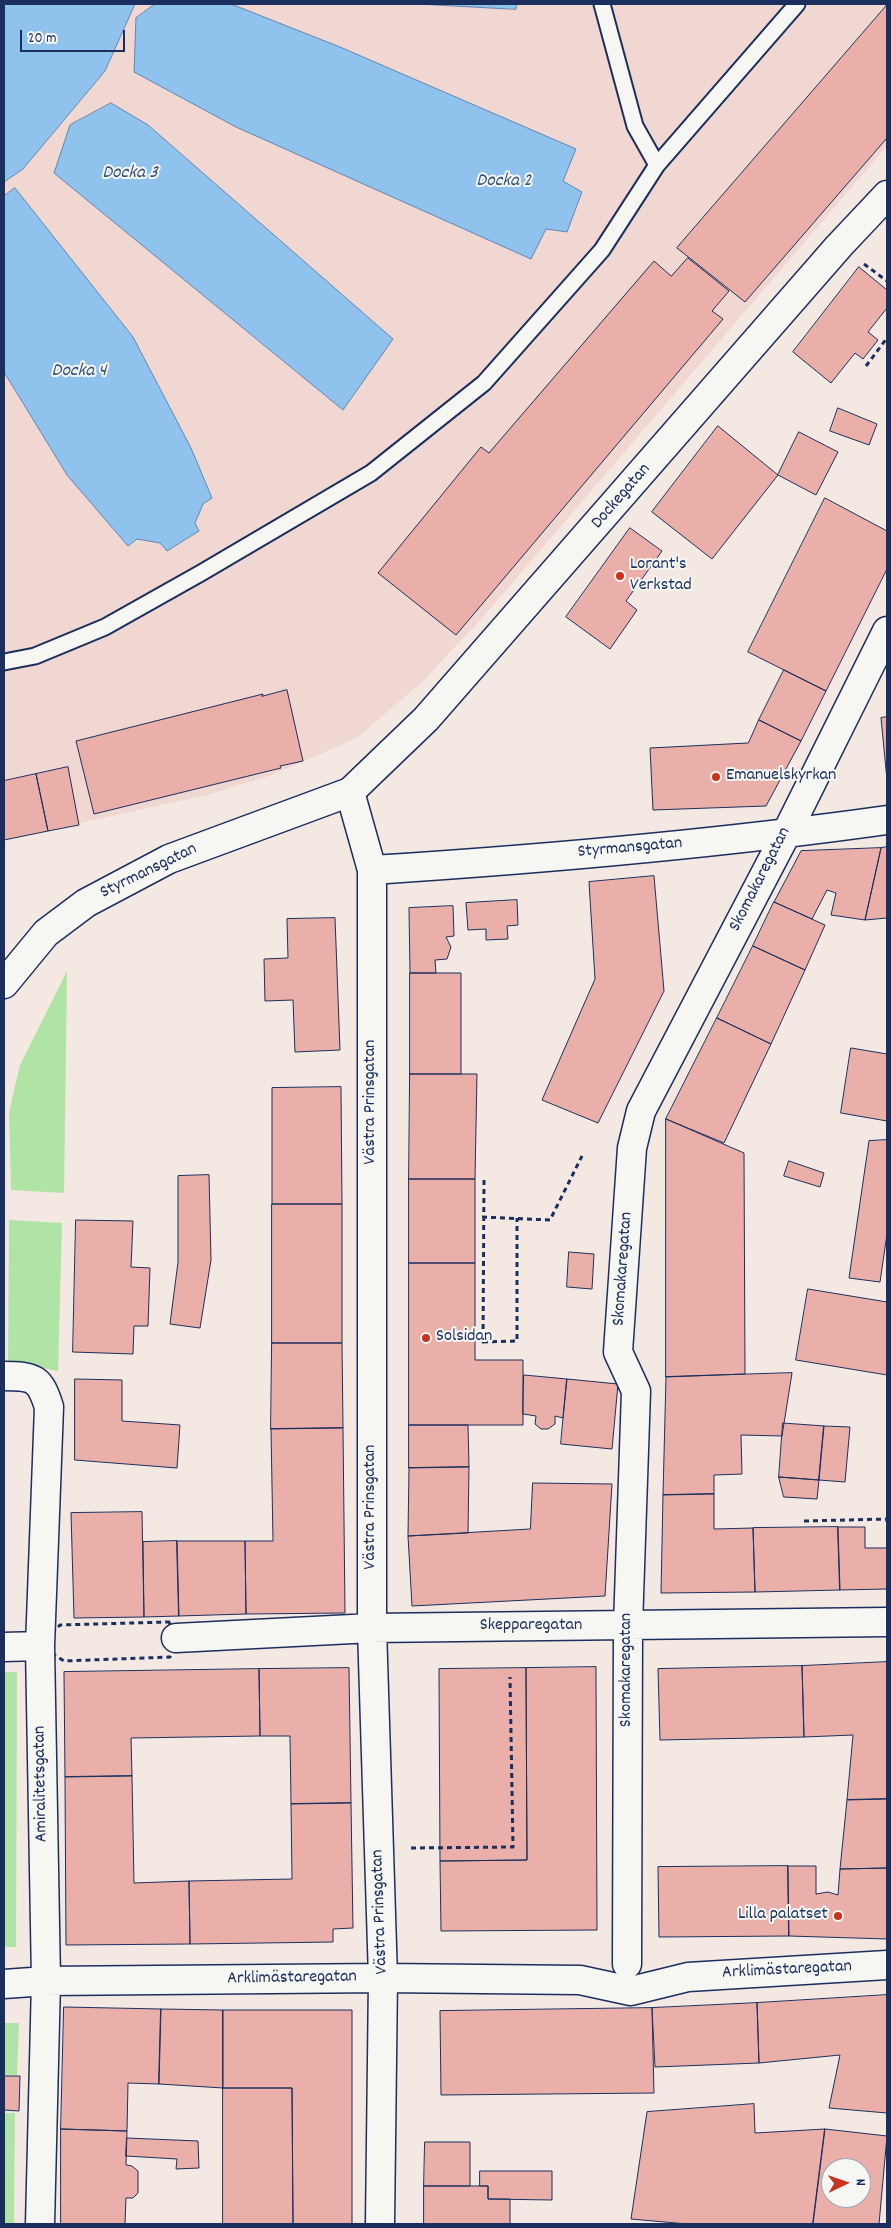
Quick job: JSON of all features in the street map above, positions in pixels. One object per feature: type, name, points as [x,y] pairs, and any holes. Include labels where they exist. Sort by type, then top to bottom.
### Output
[{"type":"street","name":"Dockegatan","points":[[350,792],[426,720],[840,246],[887,195]]},
{"type":"street","name":"Skomakaregatan","points":[[627,1964],[628,1626],[636,1391],[618,1352],[632,1148],[641,1111],[786,834],[887,631]]},
{"type":"street","name":"Västra Prinsgatan","points":[[350,792],[372,870],[372,1628],[383,1978],[380,2224]]},
{"type":"street","name":"Styrmansgatan","points":[[4,984],[46,933],[86,903],[169,859],[350,792]]},
{"type":"street","name":"Styrmansgatan","points":[[372,870],[472,864],[786,834],[887,820]]},
{"type":"street","name":"Amiralitetsgatan","points":[[4,1376],[25,1376],[42,1387],[49,1407],[40,1646],[46,1981],[40,2224]]},
{"type":"street","name":"Skepparegatan","points":[[176,1638],[372,1628],[887,1622]]},
{"type":"street","points":[[4,1647],[40,1646]]},
{"type":"street","name":"Arklimästaregatan","points":[[580,1980],[627,1964],[688,1977]]},
{"type":"street","name":"Arklimästaregatan","points":[[4,1984],[46,1981],[383,1978],[580,1980],[631,1991],[688,1977],[887,1965]]},
{"type":"lane","points":[[602,4],[635,126],[657,165]]},
{"type":"lane","points":[[4,662],[35,656],[105,627],[371,473],[484,383],[602,250],[657,165],[797,4]]},
{"type":"path","points":[[866,366],[887,338]]},
{"type":"path","points":[[482,1216],[550,1220],[582,1156]]},
{"type":"path","points":[[484,1180],[482,1216],[483,1342],[517,1341],[516,1218]]},
{"type":"path","points":[[804,1521],[887,1519],[887,1525]]},
{"type":"path","points":[[169,1622],[176,1638],[170,1657],[64,1661],[40,1646],[60,1625],[169,1622]]},
{"type":"path","points":[[440,1848],[513,1847],[510,1677]]},
{"type":"shaded area","points":[[135,4],[887,4],[887,146],[483,617],[422,682],[357,738],[272,775],[207,795],[4,840],[4,182],[23,169],[105,71]]},
{"type":"green space","points":[[67,971],[64,1193],[11,1190],[9,1112],[20,1065]]},
{"type":"green space","points":[[9,1220],[62,1223],[58,1371],[8,1361]]},
{"type":"green space","points":[[4,1672],[17,1672],[16,1947],[4,1947]]},
{"type":"green space","points":[[4,2023],[19,2023],[17,2075],[4,2075]]},
{"type":"green space","points":[[4,2113],[15,2113],[14,2224],[4,2224]]},
{"type":"water","points":[[4,4],[135,4],[105,71],[23,169],[4,182]]},
{"type":"water","name":"Docka 2","points":[[155,4],[231,4],[340,47],[576,149],[563,181],[582,192],[567,232],[546,229],[531,259],[236,127],[134,72],[136,18]]},
{"type":"water","points":[[418,4],[517,4],[516,9]]},
{"type":"water","name":"Docka 3","points":[[111,103],[148,125],[393,339],[343,410],[54,173],[70,125]]},
{"type":"water","name":"Docka 4","points":[[15,188],[133,337],[191,448],[212,498],[203,504],[195,523],[199,531],[167,551],[160,543],[137,539],[128,546],[67,475],[4,372],[4,196]]},
{"type":"building","points":[[887,5],[887,138],[745,302],[677,248]]},
{"type":"building","points":[[688,258],[729,291],[712,311],[723,319],[456,635],[378,573],[481,447],[489,453],[654,261],[671,276]]},
{"type":"building","points":[[859,267],[887,290],[887,308],[868,332],[878,340],[863,359],[855,353],[831,383],[793,352]]},
{"type":"building","points":[[838,408],[877,424],[869,445],[830,431]]},
{"type":"building","points":[[718,426],[778,475],[712,559],[652,512]]},
{"type":"building","points":[[799,432],[838,452],[816,495],[778,475]]},
{"type":"building","points":[[825,498],[887,531],[887,569],[826,691],[748,652]]},
{"type":"building","name":"Lorant's Verkstad","points":[[630,528],[662,551],[626,601],[637,610],[610,649],[566,617]]},
{"type":"building","points":[[784,670],[826,691],[801,741],[759,720]]},
{"type":"building","points":[[287,690],[303,761],[94,814],[76,741],[263,694],[262,696]]},
{"type":"building","points":[[887,717],[887,780],[881,718]]},
{"type":"building","name":"Emanuelskyrkan","points":[[759,720],[801,741],[766,806],[653,810],[650,748],[748,743]]},
{"type":"building","points":[[68,767],[79,825],[48,831],[36,774]]},
{"type":"building","points":[[36,774],[48,831],[4,840],[4,781]]},
{"type":"building","points":[[887,847],[887,918],[865,920],[881,848]]},
{"type":"building","points":[[881,848],[865,920],[831,915],[836,893],[827,890],[812,919],[774,902],[801,851]]},
{"type":"building","points":[[654,876],[664,991],[598,1123],[542,1100],[595,979],[589,882]]},
{"type":"building","points":[[517,900],[518,925],[507,926],[508,939],[486,940],[486,929],[468,930],[466,903]]},
{"type":"building","points":[[774,902],[825,925],[805,970],[753,946]]},
{"type":"building","points":[[453,906],[454,936],[446,937],[451,947],[447,959],[435,960],[436,973],[410,973],[409,908]]},
{"type":"building","points":[[335,918],[340,1050],[295,1052],[293,1000],[265,1001],[264,959],[288,958],[287,919]]},
{"type":"building","points":[[753,946],[805,970],[771,1044],[717,1018]]},
{"type":"building","points":[[410,973],[461,973],[461,1074],[410,1074]]},
{"type":"building","points":[[717,1018],[771,1044],[724,1143],[666,1119]]},
{"type":"building","points":[[851,1048],[887,1054],[887,1121],[841,1113]]},
{"type":"building","points":[[410,1074],[477,1074],[475,1179],[409,1179]]},
{"type":"building","points":[[341,1087],[342,1204],[272,1204],[272,1088]]},
{"type":"building","points":[[666,1119],[744,1153],[745,1374],[666,1377]]},
{"type":"building","points":[[887,1140],[887,1234],[880,1282],[849,1278],[869,1141]]},
{"type":"building","points":[[789,1161],[824,1173],[820,1187],[784,1176]]},
{"type":"building","points":[[209,1175],[211,1260],[200,1328],[170,1324],[178,1262],[178,1176]]},
{"type":"building","points":[[409,1179],[475,1179],[475,1263],[409,1263]]},
{"type":"building","points":[[272,1204],[342,1204],[342,1343],[272,1343]]},
{"type":"building","points":[[76,1220],[133,1221],[131,1267],[150,1268],[148,1326],[134,1326],[133,1354],[73,1352]]},
{"type":"building","points":[[569,1252],[594,1254],[592,1289],[567,1287]]},
{"type":"building","points":[[409,1263],[475,1263],[475,1360],[523,1360],[523,1425],[409,1425]]},
{"type":"building","points":[[808,1289],[887,1302],[887,1375],[796,1360]]},
{"type":"building","points":[[272,1343],[342,1343],[343,1428],[271,1429]]},
{"type":"building","points":[[792,1373],[782,1436],[741,1435],[742,1474],[714,1475],[714,1494],[663,1495],[666,1377]]},
{"type":"building","points":[[524,1375],[567,1379],[563,1418],[555,1416],[555,1424],[548,1429],[541,1429],[535,1424],[536,1416],[523,1414]]},
{"type":"building","points":[[75,1379],[122,1380],[122,1421],[180,1425],[177,1468],[75,1460]]},
{"type":"building","points":[[567,1379],[618,1384],[612,1449],[561,1444]]},
{"type":"building","points":[[783,1423],[824,1426],[819,1480],[779,1477]]},
{"type":"building","points":[[409,1425],[468,1425],[469,1467],[409,1468]]},
{"type":"building","points":[[824,1426],[850,1427],[845,1482],[819,1480]]},
{"type":"building","points":[[343,1428],[345,1613],[246,1614],[245,1541],[273,1541],[271,1429]]},
{"type":"building","points":[[469,1467],[468,1533],[408,1536],[409,1468]]},
{"type":"building","points":[[779,1477],[819,1480],[817,1499],[784,1497]]},
{"type":"building","points":[[533,1483],[612,1484],[605,1596],[412,1606],[408,1536],[530,1529]]},
{"type":"building","points":[[714,1494],[714,1529],[753,1528],[755,1592],[661,1593],[663,1495]]},
{"type":"building","points":[[142,1512],[144,1617],[74,1618],[71,1513]]},
{"type":"building","points":[[838,1527],[865,1527],[865,1548],[887,1548],[887,1589],[840,1590]]},
{"type":"building","points":[[838,1527],[840,1590],[755,1592],[753,1528]]},
{"type":"building","points":[[177,1541],[179,1616],[144,1617],[143,1542]]},
{"type":"building","points":[[177,1541],[245,1541],[246,1614],[179,1616]]},
{"type":"building","points":[[887,1662],[887,1799],[847,1800],[853,1735],[804,1737],[802,1666]]},
{"type":"building","points":[[802,1666],[804,1737],[660,1740],[658,1669]]},
{"type":"building","points":[[596,1667],[597,1930],[441,1931],[440,1861],[527,1860],[526,1668]]},
{"type":"building","points":[[349,1668],[351,1803],[291,1804],[290,1736],[260,1736],[259,1669]]},
{"type":"building","points":[[526,1668],[527,1860],[440,1861],[439,1669]]},
{"type":"building","points":[[259,1669],[260,1736],[131,1738],[132,1776],[65,1777],[64,1672]]},
{"type":"building","points":[[132,1776],[134,1883],[189,1881],[190,1944],[66,1945],[65,1777]]},
{"type":"building","points":[[887,1799],[887,1868],[840,1869],[847,1800]]},
{"type":"building","points":[[351,1803],[353,1928],[333,1929],[333,1942],[190,1944],[189,1881],[292,1879],[291,1804]]},
{"type":"building","points":[[788,1866],[789,1936],[659,1937],[658,1867]]},
{"type":"building","name":"Lilla palatset","points":[[788,1866],[816,1866],[816,1894],[828,1892],[838,1895],[840,1869],[887,1868],[887,1939],[789,1936]]},
{"type":"building","points":[[887,1995],[887,2113],[829,2108],[840,2055],[759,2063],[757,2003]]},
{"type":"building","points":[[757,2003],[759,2063],[655,2067],[652,2008]]},
{"type":"building","points":[[64,2007],[161,2009],[159,2084],[128,2083],[127,2131],[61,2129]]},
{"type":"building","points":[[652,2008],[654,2093],[441,2095],[440,2011]]},
{"type":"building","points":[[161,2009],[223,2010],[223,2088],[159,2084]]},
{"type":"building","points":[[223,2010],[352,2010],[352,2224],[293,2224],[292,2088],[223,2088]]},
{"type":"building","points":[[4,2076],[20,2076],[19,2111],[4,2110]]},
{"type":"building","points":[[223,2088],[292,2088],[293,2224],[223,2224]]},
{"type":"building","points":[[754,2104],[755,2133],[825,2129],[813,2224],[687,2224],[631,2219],[647,2112]]},
{"type":"building","points":[[61,2129],[127,2131],[126,2165],[132,2166],[138,2171],[138,2193],[133,2198],[126,2198],[125,2224],[61,2224]]},
{"type":"building","points":[[825,2129],[887,2136],[879,2224],[813,2224],[821,2161],[821,2208],[871,2208],[871,2158],[821,2158]]},
{"type":"building","points":[[127,2138],[198,2141],[199,2168],[176,2169],[177,2159],[126,2156]]},
{"type":"building","points":[[425,2142],[470,2142],[470,2186],[424,2186]]},
{"type":"building","points":[[480,2171],[552,2171],[552,2200],[488,2199],[488,2186],[480,2186]]},
{"type":"building","points":[[424,2186],[488,2186],[488,2199],[510,2199],[510,2224],[424,2224]]},
{"type":"place","name":"Lorant's Verkstad","points":[[620,576]]},
{"type":"place","name":"Emanuelskyrkan","points":[[716,777]]},
{"type":"place","name":"Solsidan","points":[[426,1338]]},
{"type":"place","name":"Lilla palatset","points":[[838,1916]]}]
